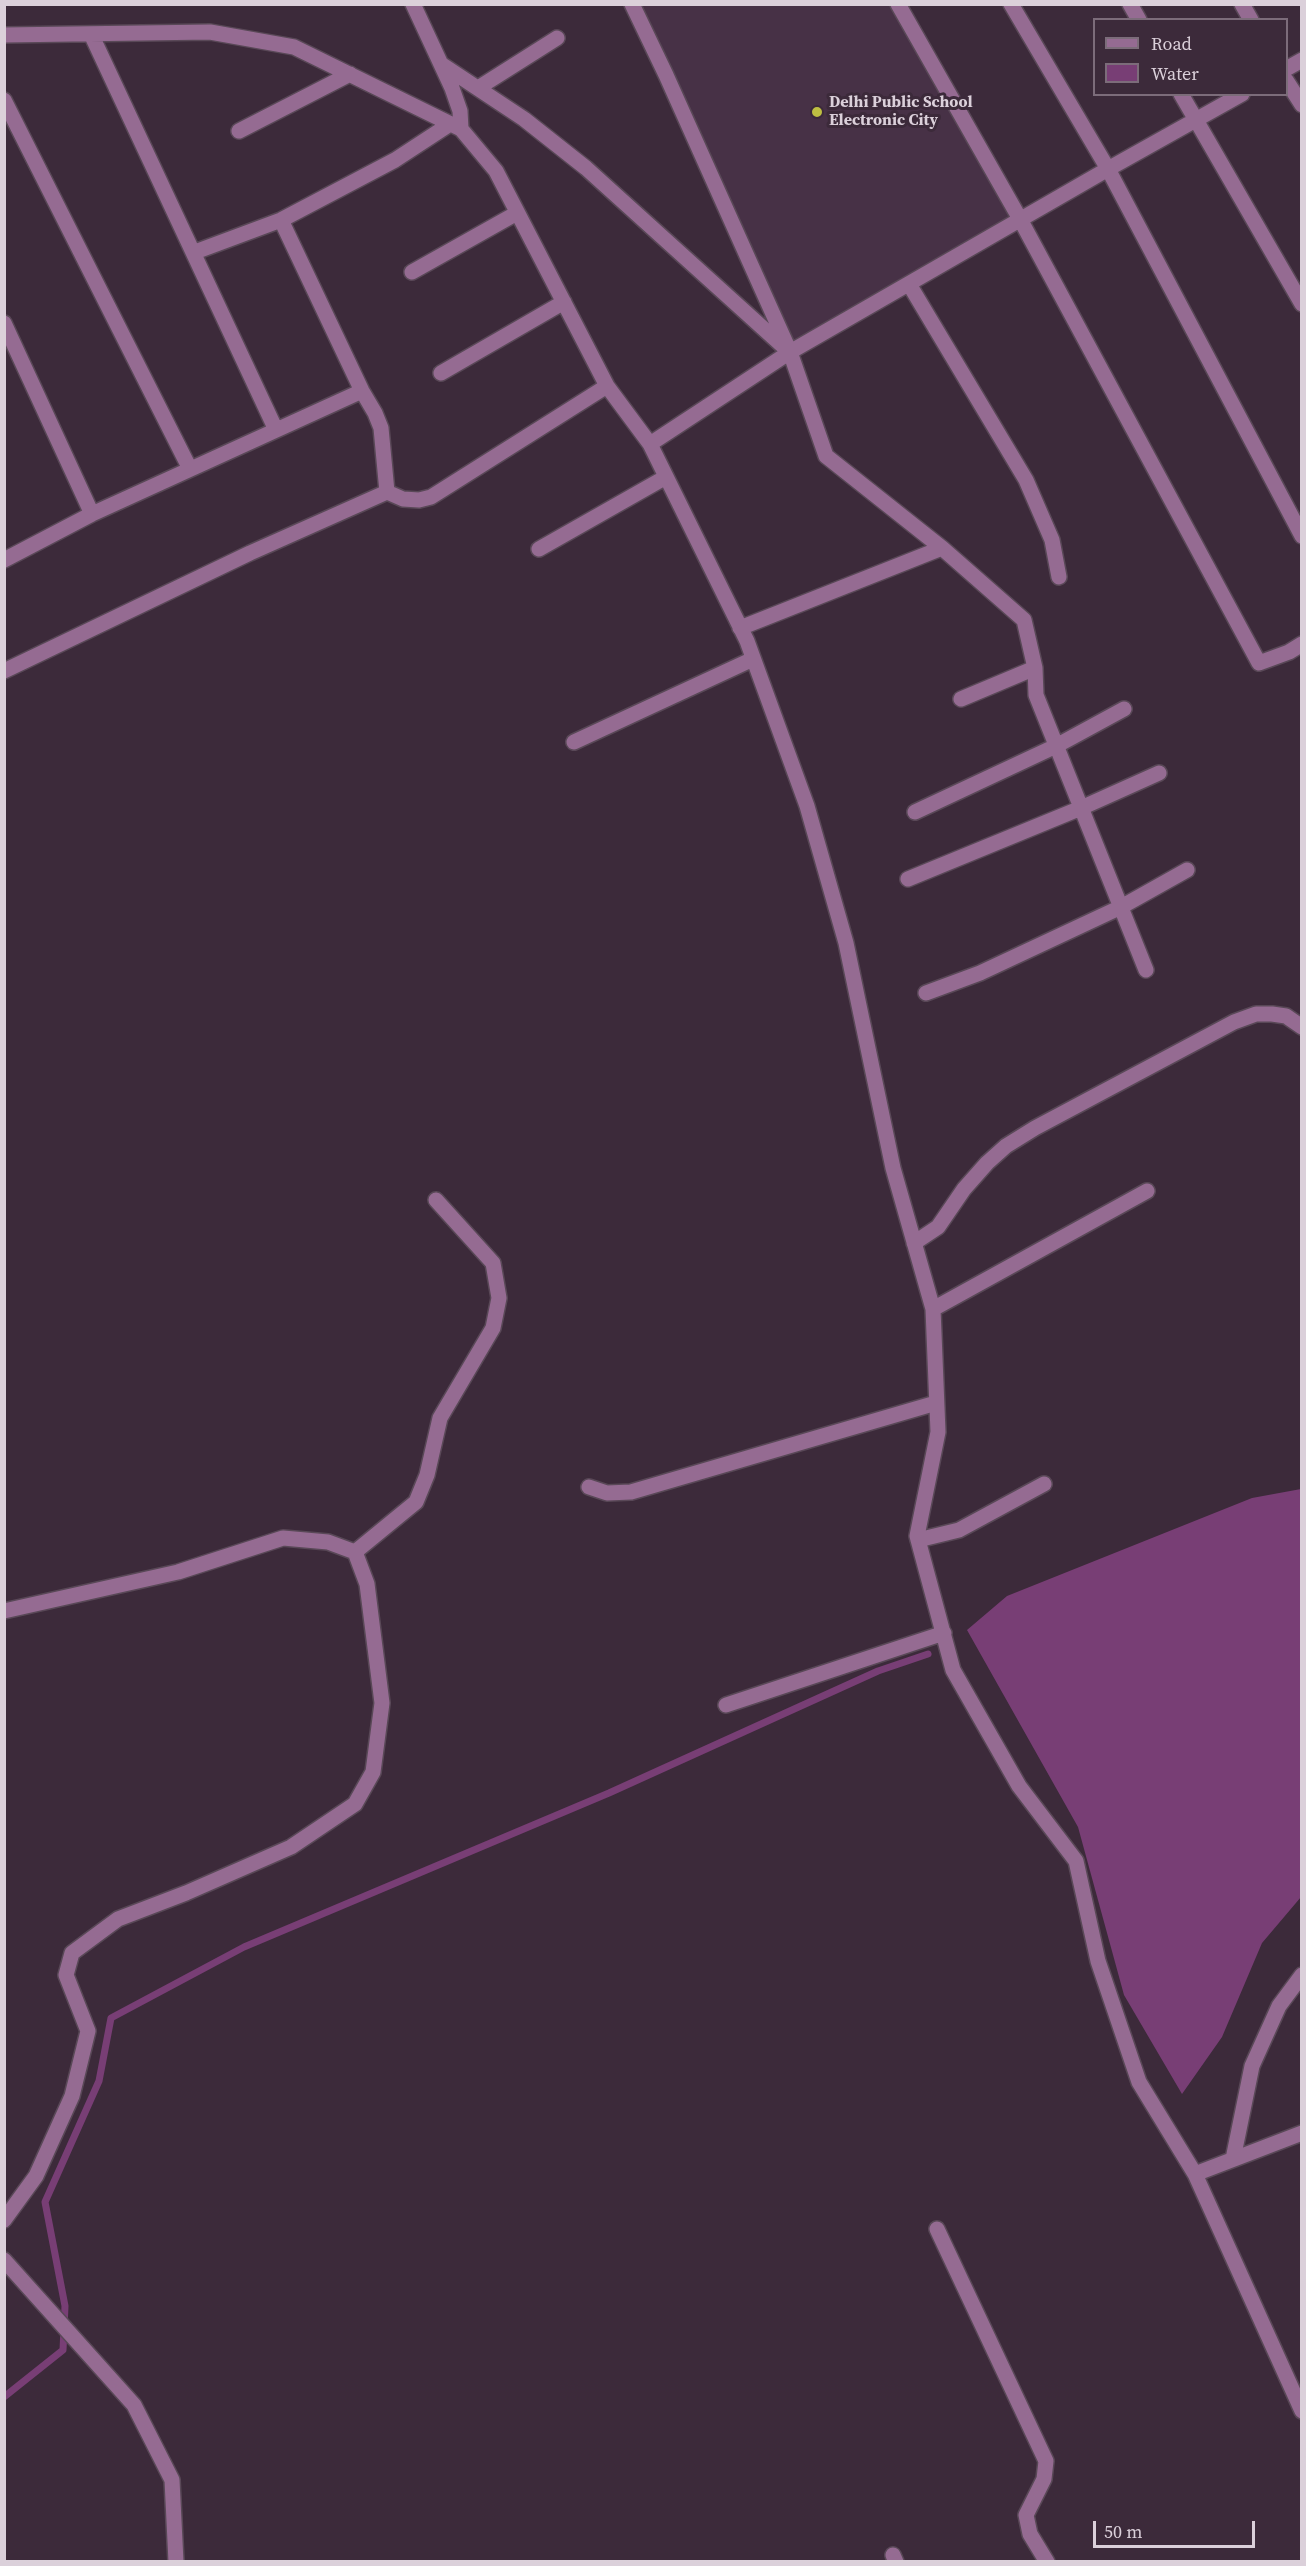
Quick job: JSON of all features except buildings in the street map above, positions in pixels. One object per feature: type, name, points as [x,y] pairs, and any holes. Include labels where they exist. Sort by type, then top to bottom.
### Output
[{"type":"street","points":[[632,4],[790,352],[826,456],[942,548],[1024,620],[1035,668],[1036,696],[1146,970]]},
{"type":"street","points":[[898,4],[1020,219],[1259,663],[1289,652],[1302,644]]},
{"type":"street","points":[[1011,4],[1107,169],[1302,536]]},
{"type":"street","points":[[1130,4],[1137,18]]},
{"type":"street","points":[[1242,4],[1250,18]]},
{"type":"street","points":[[195,252],[281,220],[456,126],[460,111],[414,5]]},
{"type":"street","points":[[4,35],[210,32],[294,47],[456,126],[496,171],[607,386],[650,444],[753,659],[807,806],[846,943],[893,1168],[933,1310],[938,1432],[918,1540],[953,1670],[1019,1786],[1076,1861],[1098,1961],[1139,2082],[1195,2174],[1302,2411]]},
{"type":"street","points":[[91,34],[195,252],[276,430]]},
{"type":"street","points":[[478,88],[557,38]]},
{"type":"street","points":[[1288,68],[1302,60]]},
{"type":"street","points":[[441,64],[524,119],[586,168],[790,352]]},
{"type":"street","points":[[239,131],[350,74]]},
{"type":"street","points":[[1288,82],[1302,105]]},
{"type":"street","points":[[1183,96],[1302,304]]},
{"type":"street","points":[[650,444],[790,352],[1107,169],[1239,96]]},
{"type":"street","points":[[4,100],[190,470]]},
{"type":"street","points":[[412,272],[518,213]]},
{"type":"street","points":[[281,220],[381,428],[387,492]]},
{"type":"street","points":[[909,284],[1026,480],[1052,540],[1059,577]]},
{"type":"street","points":[[441,372],[564,302]]},
{"type":"street","points":[[4,323],[92,514]]},
{"type":"street","points":[[4,671],[250,553],[387,492],[403,499],[418,500],[431,497],[607,386]]},
{"type":"street","points":[[5,558],[92,514],[362,391]]},
{"type":"street","points":[[539,549],[666,477]]},
{"type":"street","points":[[740,628],[942,548]]},
{"type":"street","points":[[574,742],[753,659]]},
{"type":"street","points":[[961,699],[1035,668]]},
{"type":"street","points":[[915,812],[1056,746],[1124,709]]},
{"type":"street","points":[[908,879],[1081,808],[1159,773]]},
{"type":"street","points":[[926,993],[980,973],[1121,907],[1187,870]]},
{"type":"street","points":[[914,1243],[938,1227],[964,1190],[987,1163],[1006,1146],[1035,1128],[1234,1022],[1256,1014],[1272,1014],[1286,1016],[1302,1027]]},
{"type":"street","points":[[933,1310],[1147,1191]]},
{"type":"street","points":[[355,1552],[416,1502],[427,1475],[440,1418],[493,1328],[499,1298],[494,1263],[436,1200]]},
{"type":"street","points":[[589,1487],[607,1493],[631,1492],[936,1403]]},
{"type":"street","points":[[918,1540],[958,1530],[1044,1484]]},
{"type":"street","points":[[4,1611],[178,1572],[283,1538],[328,1542],[355,1552],[368,1584],[382,1703],[373,1772],[355,1803],[291,1847],[118,1920],[72,1953],[66,1975],[88,2031],[72,2096],[36,2176],[4,2220]]},
{"type":"street","points":[[726,1705],[944,1633]]},
{"type":"street","points":[[1233,2160],[1252,2066],[1279,2006],[1302,1975]]},
{"type":"street","points":[[1195,2174],[1302,2133]]},
{"type":"street","points":[[937,2229],[1046,2461],[1044,2479],[1026,2514],[1030,2534],[1047,2562]]},
{"type":"street","points":[[4,2260],[134,2405],[172,2480],[176,2562]]},
{"type":"shaded area","name":"Delhi Public School Electronic City","points":[[623,5],[897,5],[1020,219],[790,352]]},
{"type":"water","points":[[1301,1489],[1301,1897],[1262,1943],[1222,2037],[1182,2094],[1124,1995],[1078,1827],[967,1630],[1007,1596],[1252,1498]]},
{"type":"waterway","points":[[4,2397],[63,2350],[65,2306],[45,2202],[99,2081],[111,2018],[244,1947],[609,1793],[878,1671],[928,1654]]},
{"type":"place","name":"Delhi Public School Electronic City","points":[[817,112]]}]
